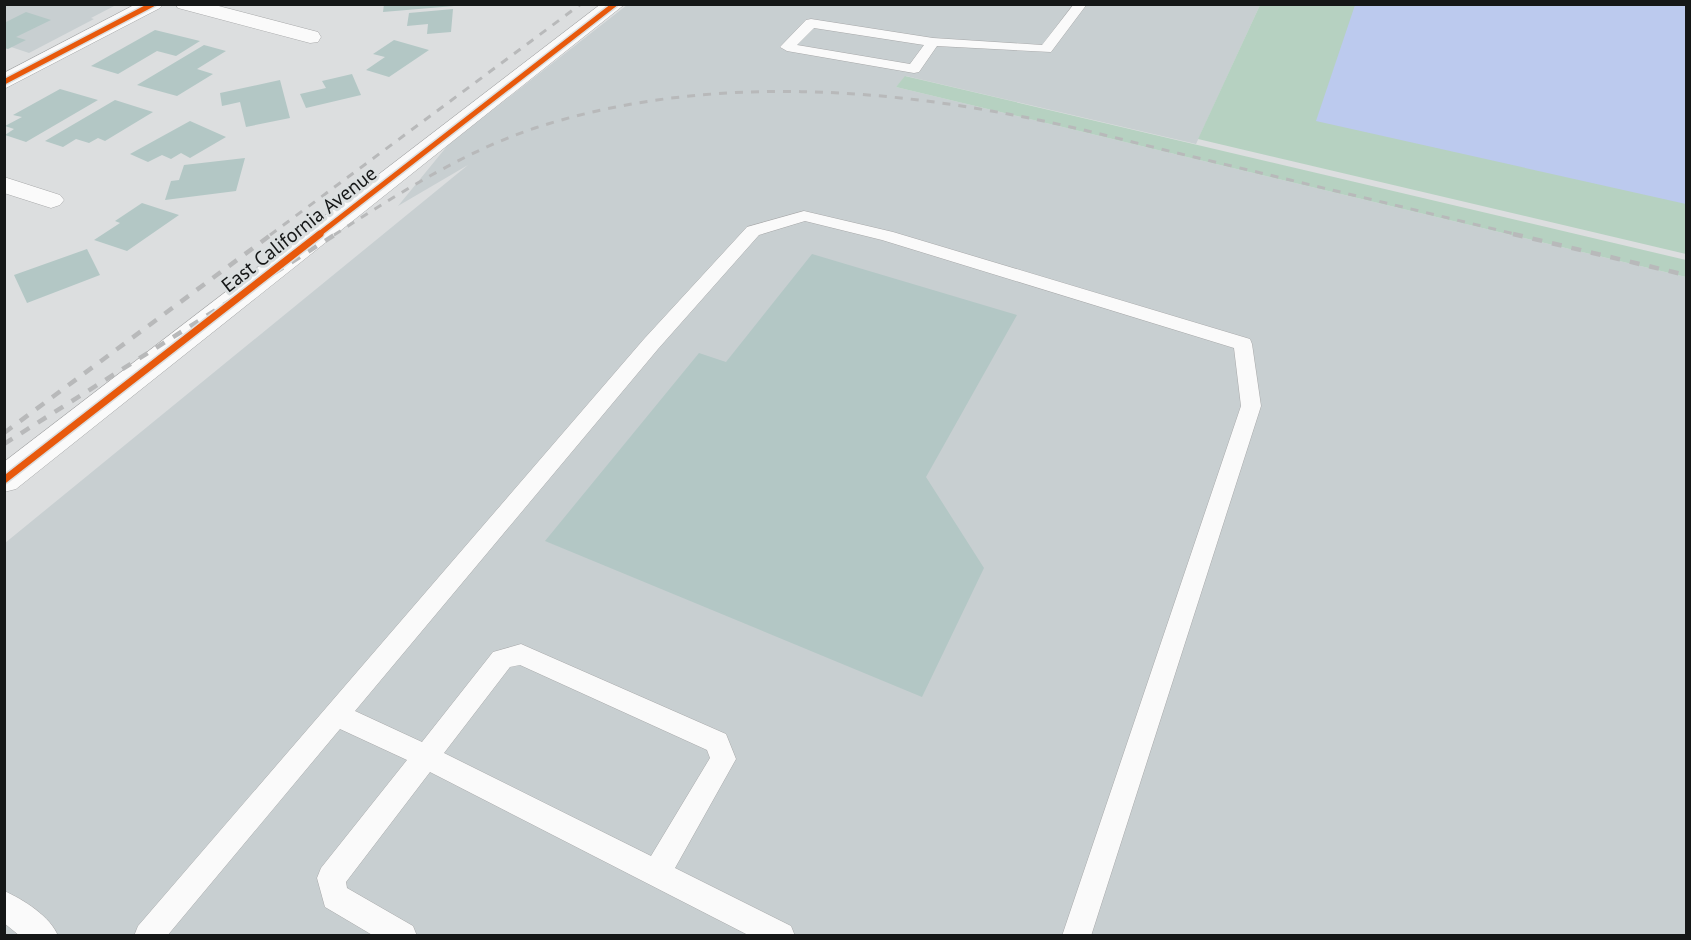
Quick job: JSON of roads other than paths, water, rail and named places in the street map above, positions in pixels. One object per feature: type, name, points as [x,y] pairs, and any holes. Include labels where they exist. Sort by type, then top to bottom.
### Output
[{"type":"street","points":[[4,82],[153,4]]},
{"type":"street","points":[[185,4],[310,37]]},
{"type":"street","name":"East California Avenue","points":[[4,480],[615,4]]},
{"type":"street","points":[[4,184],[51,200]]},
{"type":"lane","points":[[933,42],[914,69],[786,47],[811,23],[933,42],[1046,49],[1081,4]]},
{"type":"lane","points":[[148,936],[651,344],[753,231],[804,216],[898,239],[1243,344],[1251,406],[1076,936]]},
{"type":"lane","points":[[403,936],[335,897],[331,878],[502,659],[520,654],[717,741],[723,759],[657,872]]},
{"type":"lane","points":[[335,714],[425,756],[781,936]]},
{"type":"lane","points":[[4,905],[44,936]]},
{"type":"water","points":[[1355,5],[1686,5],[1686,204],[1316,121]]},
{"type":"railway","points":[[270,235],[581,4]]},
{"type":"railway","points":[[334,235],[407,189],[457,162],[482,149],[535,128],[593,112],[652,101],[713,94],[773,92],[894,97],[1036,119],[1519,235]]},
{"type":"railway","points":[[4,433],[272,234]]},
{"type":"railway","points":[[4,444],[336,234]]},
{"type":"railway","points":[[1513,234],[1686,275]]}]
